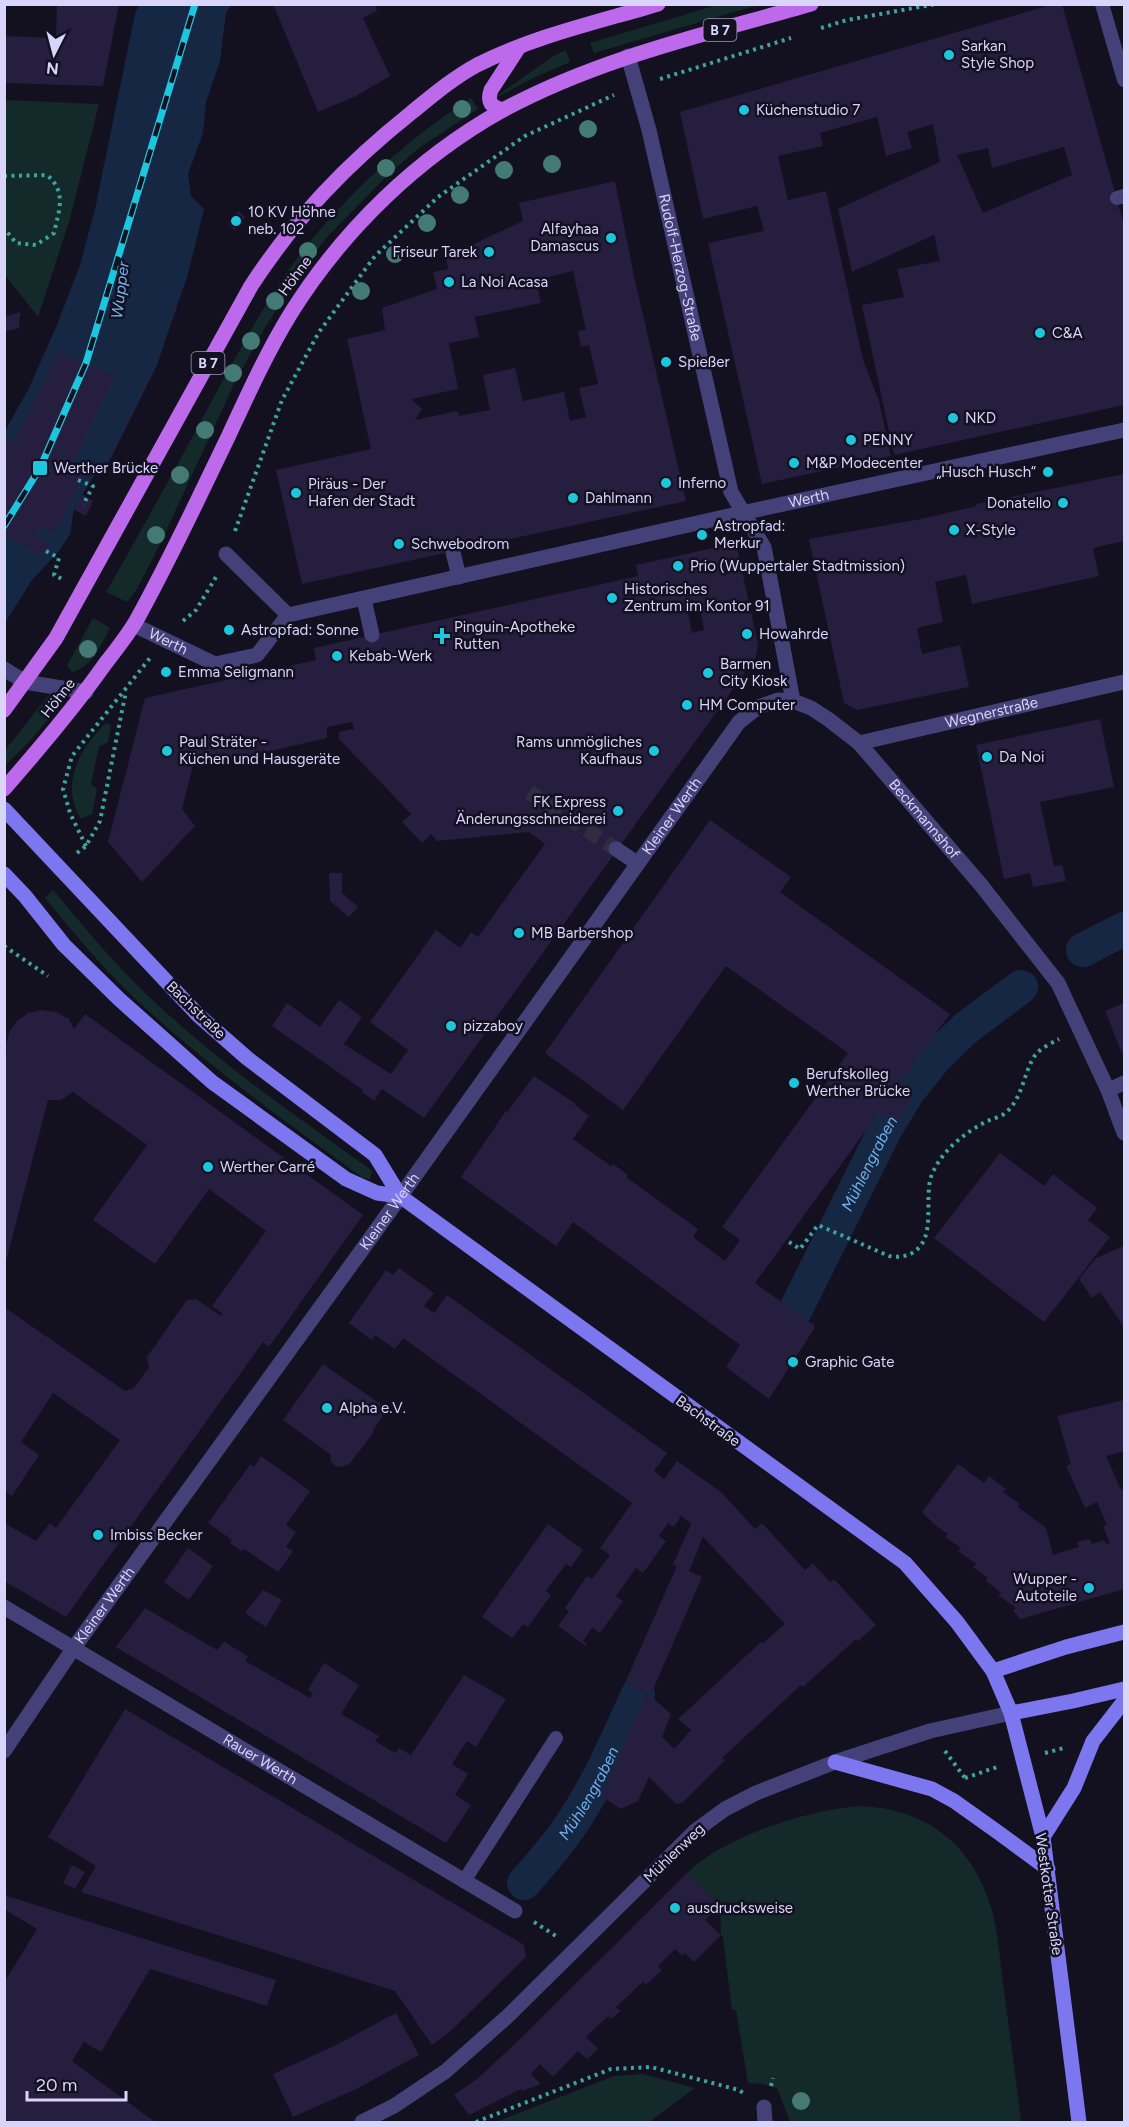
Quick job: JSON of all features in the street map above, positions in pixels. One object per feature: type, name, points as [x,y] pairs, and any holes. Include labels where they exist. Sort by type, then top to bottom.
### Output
[{"type":"main road","name":"Höhne","points":[[4,710],[56,638],[251,286],[298,219],[369,146],[443,86],[477,65],[519,47],[658,4]]},
{"type":"main road","name":"Höhne","points":[[4,789],[57,729],[134,625],[291,313],[321,270],[385,197],[446,147],[503,110],[567,79],[628,56],[811,4]]},
{"type":"main road","points":[[503,110],[494,108],[489,102],[489,96],[519,47]]},
{"type":"main road","name":"Bachstraße","points":[[4,809],[198,1015],[247,1058],[375,1155],[400,1196],[904,1563],[957,1622],[993,1671]]},
{"type":"main road","name":"Bachstraße","points":[[4,874],[25,896],[64,945],[119,999],[212,1082],[346,1179],[376,1193],[400,1196]]},
{"type":"main road","points":[[993,1671],[1066,1647],[1125,1632]]},
{"type":"main road","name":"Westkotter Straße","points":[[993,1671],[1011,1713],[1043,1837],[1079,2122]]},
{"type":"main road","name":"Mühlenweg","points":[[1011,1713],[1125,1689]]},
{"type":"main road","points":[[1043,1837],[1074,1788],[1093,1741],[1125,1701]]},
{"type":"main road","points":[[835,1762],[932,1789],[999,1833],[1048,1869]]},
{"type":"street","name":"Rudolf-Herzog-Straße","points":[[628,56],[649,130],[722,458],[731,492],[742,513]]},
{"type":"street","name":"Werth","points":[[134,625],[215,664],[257,655],[288,615],[1125,430]]},
{"type":"street","points":[[742,513],[764,547],[793,701]]},
{"type":"street","points":[[453,552],[459,577]]},
{"type":"street","points":[[226,554],[288,615]]},
{"type":"street","points":[[364,599],[372,635]]},
{"type":"street","points":[[4,669],[25,682],[86,692]]},
{"type":"street","name":"Wegnerstraße","points":[[859,743],[1125,682]]},
{"type":"street","name":"Kleiner Werth","points":[[4,1751],[73,1649],[739,722],[758,707],[778,700],[793,701]]},
{"type":"street","name":"Beckmannshof","points":[[793,701],[811,708],[859,743],[981,885],[1058,983],[1108,1090],[1125,1133]]},
{"type":"street","points":[[616,849],[637,863]]},
{"type":"street","points":[[1108,1090],[1125,1083]]},
{"type":"street","name":"Rauer Werth","points":[[4,1607],[515,1911]]},
{"type":"street","name":"Mühlenweg","points":[[362,2122],[394,2106],[446,2071],[509,2015],[695,1831],[725,1809],[756,1793],[835,1762],[930,1731],[1011,1713]]},
{"type":"lane","points":[[1102,4],[1125,80]]},
{"type":"lane","points":[[464,1881],[556,1738]]},
{"type":"path","points":[[4,176],[47,175],[56,183],[61,203],[54,233],[36,245],[16,243],[4,228]]},
{"type":"path","points":[[127,689],[100,821],[86,846],[70,813],[63,789],[72,756],[127,689],[164,639],[196,610],[213,586],[282,400],[319,332],[366,268]]},
{"type":"path","points":[[78,480],[93,486],[83,506]]},
{"type":"path","points":[[46,551],[59,558],[59,562]]},
{"type":"path","points":[[4,946],[48,976]]},
{"type":"path","points":[[789,1242],[800,1249],[818,1225],[889,1256],[899,1257],[911,1254],[922,1245],[926,1233],[929,1184],[938,1163],[953,1143],[1005,1114],[1016,1100],[1037,1053],[1078,1026]]},
{"type":"path","points":[[515,1911],[577,1948]]},
{"type":"path","points":[[476,2122],[611,2069],[651,2067],[739,2090],[764,2115]]},
{"type":"green space","points":[[717,5],[758,5],[594,53],[590,43]]},
{"type":"green space","points":[[566,50],[570,62],[498,95],[553,56]]},
{"type":"green space","points":[[471,98],[478,109],[419,148],[389,174],[326,238],[295,280],[236,380],[137,589],[127,602],[106,592],[256,322],[277,286],[301,253],[338,209],[379,169],[447,114]]},
{"type":"green space","points":[[5,100],[99,104],[69,222],[38,317],[5,275]]},
{"type":"green space","points":[[93,618],[110,628],[90,661],[79,670],[72,672],[67,666]]},
{"type":"green space","points":[[48,696],[54,696],[58,700],[50,716],[27,744],[5,765],[5,750]]},
{"type":"green space","points":[[107,723],[111,726],[108,742],[99,747],[91,784],[97,789],[92,814],[81,819],[73,797],[73,776],[87,745]]},
{"type":"green space","points":[[53,890],[116,963],[165,1011],[250,1082],[370,1169],[372,1172],[370,1179],[363,1178],[270,1110],[209,1063],[151,1013],[103,966],[45,898]]},
{"type":"green space","points":[[860,1806],[906,1814],[944,1834],[972,1866],[983,1887],[992,1910],[996,1930],[1021,2122],[790,2122],[777,2088],[748,2083],[736,2010],[732,2010],[721,1935],[720,1906],[687,1873],[723,1847],[768,1827],[816,1813]]},
{"type":"green space","points":[[643,2074],[695,2088],[649,2122],[496,2122],[614,2076]]},
{"type":"water","name":"Wupper","points":[[139,5],[231,5],[226,13],[220,61],[206,102],[203,133],[188,174],[191,196],[204,209],[188,274],[157,365],[107,466],[93,477],[74,508],[70,534],[59,551],[32,580],[5,623],[5,431],[29,388],[80,265],[95,209],[135,14]]},
{"type":"building","points":[[57,4],[119,4],[103,86],[4,83],[4,36],[56,38]]},
{"type":"building","points":[[273,4],[374,4],[377,11],[363,18],[390,76],[356,96],[318,112]]},
{"type":"building","points":[[1054,4],[1062,4],[1124,225],[1124,405],[894,455],[862,305],[904,297],[897,269],[940,261],[934,235],[852,272],[838,209],[940,162],[933,124],[907,132],[912,148],[886,156],[877,117],[820,133],[823,146],[778,156],[788,200],[826,191],[863,360],[879,401],[891,456],[762,484],[708,243],[764,231],[757,206],[703,219],[680,112]],"holes":[[[1064,147],[1072,175],[983,213],[957,155],[988,148],[992,168]]]},
{"type":"building","points":[[615,181],[634,276],[686,501],[302,584],[276,470],[371,449],[347,339],[385,330],[382,308],[437,289],[433,272],[448,269],[446,257],[523,221],[519,203]],"holes":[[[573,271],[586,330],[578,331],[581,347],[589,345],[598,384],[579,388],[586,417],[570,421],[564,392],[523,401],[515,368],[483,375],[490,410],[459,416],[457,411],[415,420],[422,409],[411,399],[458,389],[449,343],[479,337],[475,317],[541,303],[536,280]]]},
{"type":"building","name":"10 KV Höhne neb. 102","points":[[238,211],[245,217],[235,230],[228,225]]},
{"type":"building","points":[[20,312],[19,328],[4,332],[4,317]]},
{"type":"building","name":"Werther Brücke","points":[[58,353],[115,375],[70,469],[83,476],[54,534],[41,526],[35,536],[50,544],[43,556],[4,534],[4,438],[14,443]]},
{"type":"building","points":[[1124,474],[1124,541],[1093,548],[1099,576],[972,604],[966,575],[935,582],[943,622],[917,628],[922,654],[960,645],[969,687],[857,710],[844,703],[809,539],[921,519],[977,506],[976,504]]},
{"type":"building","points":[[81,494],[93,501],[86,516],[73,509]]},
{"type":"building","points":[[736,543],[758,644],[756,657],[424,1118],[382,1089],[374,1101],[362,1092],[363,1090],[272,1026],[287,1003],[320,1027],[339,1000],[362,1017],[344,1044],[391,1074],[408,1050],[370,1022],[436,930],[460,948],[471,932],[478,937],[545,844],[529,832],[437,841],[431,834],[422,843],[402,822],[411,814],[339,739],[339,732],[354,729],[352,722],[327,727],[327,738],[210,765],[193,765],[182,809],[195,826],[142,882],[108,842],[145,698],[316,660],[314,648],[638,576],[636,565]],"holes":[[[700,610],[704,630],[692,633],[688,613]]]},
{"type":"building","points":[[1100,719],[1114,787],[1040,802],[1054,866],[1062,865],[1066,881],[1033,887],[1030,873],[1004,879],[976,745]]},
{"type":"building","points":[[710,820],[791,877],[780,892],[950,1014],[896,1087],[911,1099],[895,1122],[880,1111],[755,1283],[814,1325],[814,1329],[769,1399],[726,1367],[740,1345],[573,1222],[556,1246],[461,1177],[506,1111],[534,1076],[576,1104],[589,1116],[573,1139],[611,1166],[613,1164],[628,1175],[626,1177],[698,1229],[693,1237],[725,1261],[740,1240],[722,1227],[848,1053],[726,966],[623,1110],[545,1053]]},
{"type":"building","points":[[329,873],[342,873],[342,893],[358,907],[349,917],[330,901]]},
{"type":"building","points":[[1124,1003],[1124,1058],[1105,1011]]},
{"type":"building","points":[[41,1010],[56,1012],[69,1019],[74,1029],[85,1014],[363,1215],[269,1347],[263,1342],[66,1617],[4,1581],[4,1523],[36,1541],[50,1523],[56,1528],[120,1440],[53,1393],[21,1442],[39,1455],[12,1496],[4,1491],[4,1307],[125,1391],[134,1388],[149,1367],[147,1357],[187,1300],[196,1299],[221,1316],[222,1313],[212,1306],[266,1231],[209,1189],[155,1264],[93,1220],[147,1145],[73,1092],[61,1100],[48,1100],[4,1269],[4,1052],[7,1053],[9,1033],[17,1021],[28,1013]]},
{"type":"building","points":[[1000,1153],[1044,1186],[1053,1174],[1097,1208],[1088,1220],[1110,1237],[1044,1322],[934,1238]]},
{"type":"building","points":[[1124,1246],[1124,1327],[1100,1292],[1092,1298],[1079,1279],[1096,1258]]},
{"type":"building","points":[[399,1268],[434,1293],[424,1306],[434,1313],[447,1295],[667,1453],[654,1471],[664,1479],[677,1461],[721,1492],[755,1529],[762,1523],[805,1570],[813,1563],[830,1582],[834,1579],[876,1625],[858,1641],[856,1639],[803,1687],[801,1685],[722,1758],[725,1760],[682,1803],[676,1804],[649,1777],[638,1801],[621,1809],[601,1796],[647,1693],[625,1683],[677,1566],[673,1564],[691,1524],[681,1516],[674,1527],[668,1523],[659,1536],[666,1541],[643,1573],[636,1568],[616,1596],[623,1601],[600,1633],[592,1628],[583,1641],[587,1644],[586,1646],[558,1626],[569,1611],[565,1608],[587,1576],[592,1579],[610,1555],[600,1548],[632,1503],[403,1338],[395,1349],[375,1335],[372,1340],[349,1323],[386,1270],[393,1275]],"holes":[[[703,1537],[785,1624],[763,1643],[761,1642],[678,1719],[691,1730],[674,1749],[662,1737],[671,1714],[647,1693],[652,1692],[702,1577],[689,1571]]]},
{"type":"building","name":"Alpha e.V.","points":[[323,1364],[387,1409],[373,1430],[374,1432],[348,1466],[346,1464],[343,1467],[335,1466],[330,1454],[283,1420]]},
{"type":"building","points":[[1124,1400],[1124,1451],[1106,1456],[1120,1488],[1124,1491],[1124,1589],[1021,1619],[1013,1611],[1016,1608],[998,1595],[1001,1593],[985,1580],[988,1578],[973,1567],[976,1564],[958,1551],[961,1548],[945,1537],[948,1534],[922,1512],[958,1464],[984,1483],[989,1476],[1006,1489],[1003,1492],[1020,1504],[1018,1507],[1046,1528],[1053,1555],[1079,1547],[1077,1542],[1090,1539],[1092,1544],[1104,1540],[1106,1544],[1110,1543],[1103,1526],[1107,1525],[1097,1502],[1085,1508],[1066,1466],[1071,1464],[1057,1416]]},
{"type":"building","points":[[261,1456],[310,1491],[286,1525],[296,1532],[286,1547],[293,1551],[278,1572],[244,1549],[242,1551],[230,1543],[232,1540],[208,1523],[250,1465],[254,1467]]},
{"type":"building","points":[[548,1524],[583,1550],[571,1567],[566,1564],[546,1591],[551,1595],[528,1627],[523,1624],[512,1638],[482,1617]]},
{"type":"building","points":[[188,1548],[213,1566],[189,1600],[164,1582]]},
{"type":"building","points":[[263,1590],[282,1600],[266,1627],[245,1613]]},
{"type":"building","points":[[145,1608],[217,1650],[224,1642],[248,1656],[245,1661],[310,1698],[313,1693],[308,1690],[324,1663],[359,1685],[341,1714],[379,1736],[375,1741],[395,1753],[399,1748],[411,1755],[464,1675],[506,1699],[476,1747],[467,1741],[452,1764],[468,1774],[455,1795],[471,1805],[446,1843],[116,1647]]},
{"type":"building","points":[[125,1709],[524,1945],[526,1957],[452,2030],[432,2045],[395,1991],[81,1892],[96,1866],[48,1837]]},
{"type":"building","points":[[72,1865],[85,1872],[75,1889],[63,1883]]},
{"type":"building","points":[[687,1873],[720,1906],[705,1920],[721,1935],[694,1962],[685,1953],[682,1956],[675,1949],[658,1966],[662,1970],[646,1985],[643,1982],[616,2007],[621,2011],[611,2019],[608,2016],[586,2037],[598,2049],[587,2059],[578,2051],[553,2077],[540,2064],[531,2074],[541,2084],[522,2091],[521,2089],[469,2115],[454,2095],[477,2079],[518,2041]]},
{"type":"building","points":[[4,1895],[276,1980],[267,2006],[150,1969],[101,2052],[84,2042],[72,2061],[155,2122],[4,2122],[4,1983],[37,1929],[4,1909]]},
{"type":"building","points":[[396,2013],[419,2055],[356,2089],[293,2117],[273,2074],[336,2045]]},
{"type":"waterway","name":"Mühlengraben","points":[[1083,950],[1124,929]]},
{"type":"waterway","name":"Mühlengraben","points":[[795,1311],[885,1130],[908,1092],[936,1057],[966,1028],[1021,987]]},
{"type":"waterway","name":"Mühlengraben","points":[[524,1883],[558,1843],[588,1797],[638,1694]]},
{"type":"tunnel","points":[[529,792],[616,849]]},
{"type":"railway","points":[[4,526],[40,468],[86,363],[195,4]]},
{"type":"place","name":"Sarkan Style Shop","points":[[949,55]]},
{"type":"place","name":"Küchenstudio 7","points":[[744,110]]},
{"type":"place","name":"10 KV Höhne neb. 102","points":[[236,221]]},
{"type":"place","name":"Alfayhaa Damascus","points":[[611,238]]},
{"type":"place","name":"Friseur Tarek","points":[[489,252]]},
{"type":"place","name":"La Noi Acasa","points":[[449,282]]},
{"type":"place","name":"C&A","points":[[1040,333]]},
{"type":"place","name":"Spießer","points":[[666,362]]},
{"type":"place","name":"NKD","points":[[953,418]]},
{"type":"place","name":"PENNY","points":[[851,440]]},
{"type":"place","name":"M&P Modecenter","points":[[794,463]]},
{"type":"place","name":"Werther Brücke","points":[[40,468]]},
{"type":"place","name":"„Husch Husch“","points":[[1048,472]]},
{"type":"place","name":"Inferno","points":[[666,483]]},
{"type":"place","name":"Piräus - Der Hafen der Stadt","points":[[296,493]]},
{"type":"place","name":"Dahlmann","points":[[573,498]]},
{"type":"place","name":"Donatello","points":[[1063,503]]},
{"type":"place","name":"X-Style","points":[[954,530]]},
{"type":"place","name":"Astropfad: Merkur","points":[[702,535]]},
{"type":"place","name":"Schwebodrom","points":[[399,544]]},
{"type":"place","name":"Prio (Wuppertaler Stadtmission)","points":[[678,566]]},
{"type":"place","name":"Historisches Zentrum im Kontor 91","points":[[612,598]]},
{"type":"place","name":"Astropfad: Sonne","points":[[229,630]]},
{"type":"place","name":"Howahrde","points":[[747,634]]},
{"type":"place","name":"Pinguin-Apotheke Rutten","points":[[442,636]]},
{"type":"place","name":"Kebab-Werk","points":[[337,656]]},
{"type":"place","name":"Emma Seligmann","points":[[166,672]]},
{"type":"place","name":"Barmen City Kiosk","points":[[708,673]]},
{"type":"place","name":"HM Computer","points":[[687,705]]},
{"type":"place","name":"Paul Sträter - Küchen und Hausgeräte","points":[[167,751]]},
{"type":"place","name":"Rams unmögliches Kaufhaus","points":[[654,751]]},
{"type":"place","name":"Da Noi","points":[[987,757]]},
{"type":"place","name":"FK Express Änderungsschneiderei","points":[[618,811]]},
{"type":"place","name":"MB Barbershop","points":[[519,933]]},
{"type":"place","name":"pizzaboy","points":[[451,1026]]},
{"type":"place","name":"Berufskolleg Werther Brücke","points":[[794,1083]]},
{"type":"place","name":"Werther Carré","points":[[208,1167]]},
{"type":"place","name":"Graphic Gate","points":[[793,1362]]},
{"type":"place","name":"Alpha e.V.","points":[[327,1408]]},
{"type":"place","name":"Imbiss Becker","points":[[98,1535]]},
{"type":"place","name":"Wupper - Autoteile","points":[[1089,1588]]},
{"type":"place","name":"ausdrucksweise","points":[[675,1908]]}]
